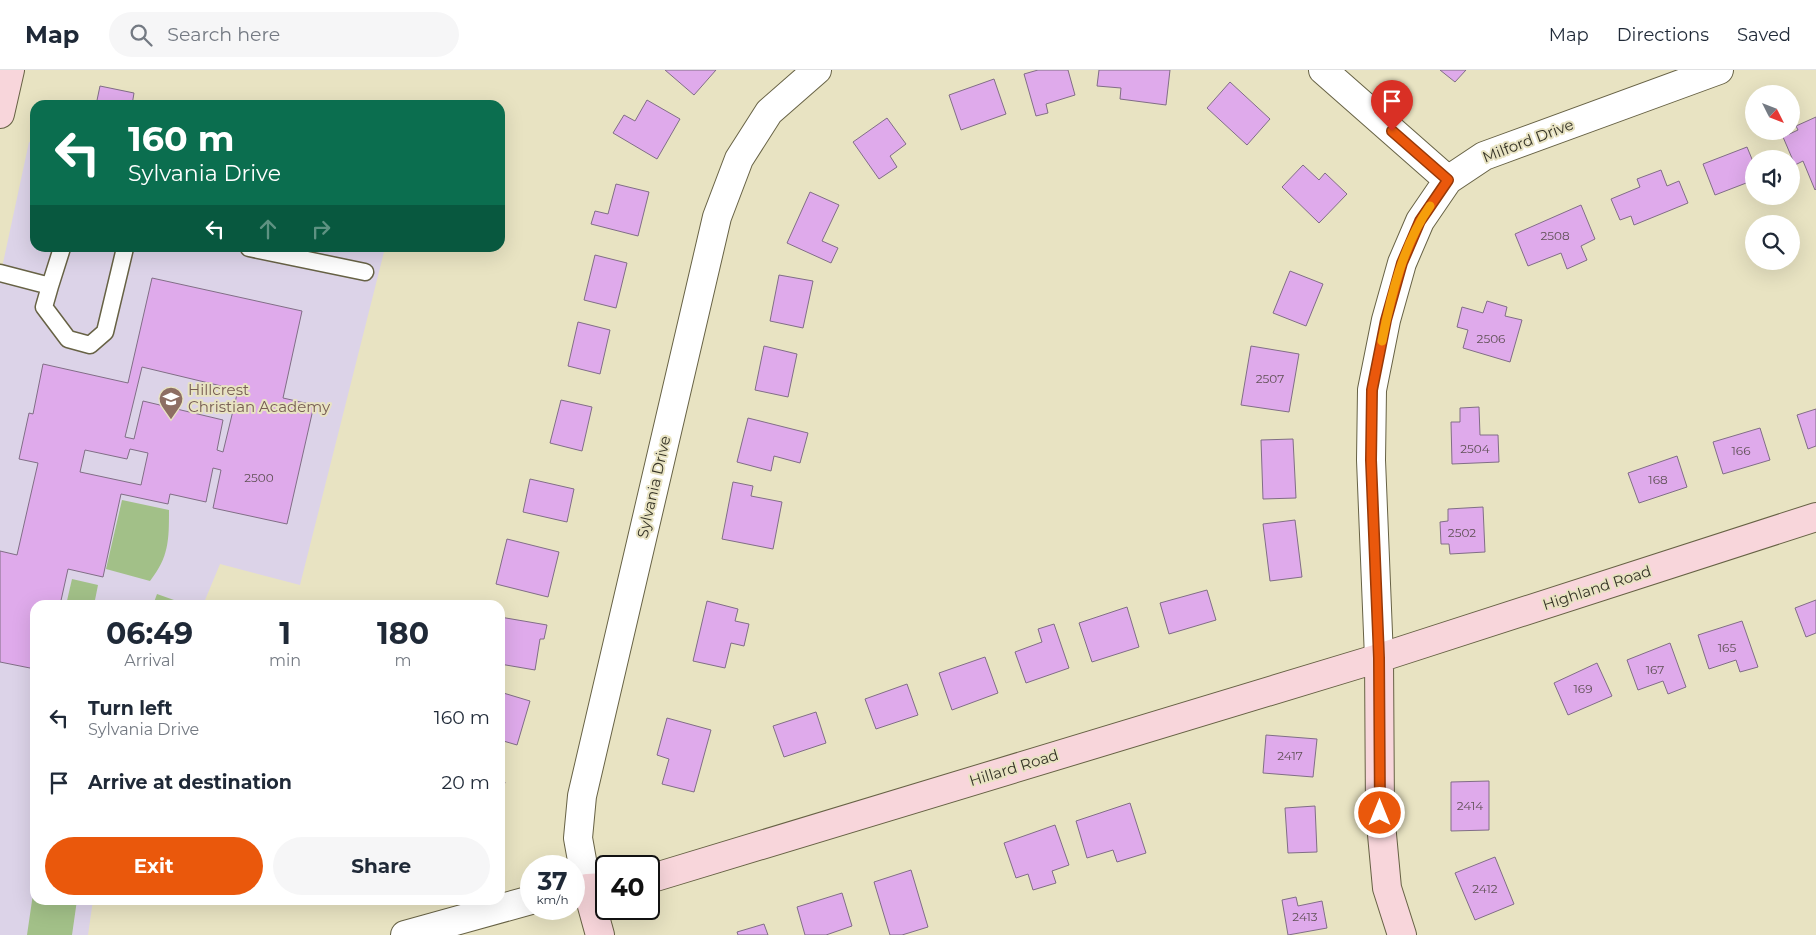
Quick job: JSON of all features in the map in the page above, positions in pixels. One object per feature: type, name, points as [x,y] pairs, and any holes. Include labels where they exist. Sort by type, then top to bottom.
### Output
[{"type":"street","points":[[0,114],[10,70]]},
{"type":"street","name":"Sylvania Drive","points":[[600,935],[578,838],[582,796],[718,217],[739,159],[769,112],[816,70]]},
{"type":"street","points":[[1323,70],[1448,180]]},
{"type":"street","name":"Milford Drive","points":[[1402,935],[1387,888],[1380,813],[1379,658],[1371,460],[1372,390],[1386,320],[1402,263],[1420,221],[1448,180],[1484,156],[1719,70]]},
{"type":"street","name":"Highland Road","points":[[1379,658],[1816,517]]},
{"type":"street","name":"Hillard Road","points":[[660,875],[1379,658]]},
{"type":"street","points":[[405,935],[520,903]]},
{"type":"lane","points":[[61,252],[44,307],[68,339],[90,346],[105,332],[124,252]]},
{"type":"lane","points":[[268,252],[365,272]]},
{"type":"lane","points":[[0,273],[50,286]]},
{"type":"shaded area","name":"Hillcrest Christian Academy","points":[[29,142],[30,252],[384,252],[300,585],[220,564],[205,600],[30,600],[30,905],[92,905],[88,935],[0,935],[0,277]]},
{"type":"green space","points":[[122,500],[169,510],[167,548],[161,564],[150,581],[106,569]]},
{"type":"green space","points":[[72,579],[98,585],[95,600],[67,600]]},
{"type":"green space","points":[[157,594],[174,600],[155,600]]},
{"type":"green space","points":[[31,905],[76,905],[72,935],[27,935]]},
{"type":"building","points":[[665,70],[716,70],[694,95]]},
{"type":"building","points":[[1038,70],[1068,70],[1075,95],[1046,104],[1048,113],[1036,116],[1024,74]]},
{"type":"building","points":[[1099,70],[1170,70],[1166,105],[1120,99],[1121,88],[1097,86]]},
{"type":"building","points":[[1440,70],[1466,70],[1455,82]]},
{"type":"building","points":[[994,79],[1006,114],[961,130],[949,95]]},
{"type":"building","points":[[1230,82],[1270,119],[1247,145],[1207,108]]},
{"type":"building","points":[[100,86],[134,93],[133,100],[97,100]]},
{"type":"building","points":[[647,100],[680,119],[657,159],[613,133],[624,115],[635,121]]},
{"type":"building","points":[[1816,117],[1815,190],[1803,161],[1800,162],[1800,150],[1789,150],[1784,140],[1800,140],[1800,124]]},
{"type":"building","points":[[887,118],[906,144],[890,156],[897,167],[879,179],[853,142]]},
{"type":"building","points":[[1747,147],[1748,150],[1745,150],[1745,183],[1715,195],[1703,164]]},
{"type":"building","points":[[1303,165],[1319,180],[1325,173],[1347,194],[1319,223],[1282,187]]},
{"type":"building","points":[[1661,170],[1667,186],[1679,181],[1688,203],[1634,225],[1631,216],[1620,220],[1611,199],[1640,187],[1637,179]]},
{"type":"building","points":[[616,184],[649,192],[638,236],[591,224],[595,211],[608,214]]},
{"type":"building","points":[[810,192],[839,205],[822,241],[838,248],[831,263],[787,243]]},
{"type":"building","points":[[1581,205],[1595,239],[1581,246],[1587,260],[1567,269],[1561,253],[1528,266],[1515,234]]},
{"type":"building","points":[[595,255],[627,263],[616,308],[584,300]]},
{"type":"building","points":[[1290,271],[1323,284],[1306,326],[1273,313]]},
{"type":"building","points":[[779,275],[813,281],[803,328],[770,321]]},
{"type":"building","name":"Hillcrest Christian Academy","points":[[152,278],[302,311],[283,398],[314,405],[287,524],[213,508],[221,470],[213,468],[206,502],[170,494],[168,504],[121,494],[103,577],[68,569],[61,600],[30,600],[30,668],[0,662],[0,551],[17,555],[38,463],[19,459],[29,413],[33,414],[43,364],[128,383]],"holes":[[[142,367],[238,390],[223,452],[217,450],[223,420],[143,401],[134,439],[125,437]],[[130,449],[148,453],[141,485],[80,472],[85,450],[127,459]]]},
{"type":"building","points":[[1487,301],[1507,307],[1505,316],[1522,320],[1510,362],[1463,348],[1468,330],[1457,327],[1462,307],[1483,313]]},
{"type":"building","points":[[578,322],[610,330],[600,374],[568,366]]},
{"type":"building","points":[[764,346],[797,354],[788,397],[755,390]]},
{"type":"building","points":[[1251,346],[1299,354],[1289,412],[1241,405]]},
{"type":"building","points":[[561,400],[592,407],[582,451],[550,443]]},
{"type":"building","points":[[1479,407],[1480,435],[1498,435],[1499,462],[1452,464],[1451,422],[1460,422],[1460,408]]},
{"type":"building","points":[[1816,409],[1816,446],[1808,449],[1797,415]]},
{"type":"building","points":[[748,418],[808,433],[800,463],[774,456],[771,471],[737,462]]},
{"type":"building","points":[[1760,428],[1770,460],[1723,474],[1713,442]]},
{"type":"building","points":[[1293,439],[1296,498],[1263,499],[1261,440]]},
{"type":"building","points":[[1677,456],[1687,487],[1639,503],[1628,473]]},
{"type":"building","points":[[530,479],[574,489],[567,522],[523,512]]},
{"type":"building","points":[[733,482],[753,486],[751,496],[782,502],[773,549],[722,539]]},
{"type":"building","points":[[1483,507],[1485,552],[1450,554],[1449,544],[1441,544],[1440,522],[1448,521],[1448,509]]},
{"type":"building","points":[[1295,520],[1302,577],[1270,581],[1263,524]]},
{"type":"building","points":[[507,539],[559,552],[548,597],[496,584]]},
{"type":"building","points":[[1207,590],[1216,620],[1169,634],[1160,603]]},
{"type":"building","points":[[1816,600],[1816,633],[1806,637],[1795,608]]},
{"type":"building","points":[[707,601],[738,609],[735,621],[749,624],[744,646],[731,643],[725,668],[693,661]]},
{"type":"building","points":[[1127,607],[1139,647],[1092,662],[1079,623]]},
{"type":"building","points":[[505,618],[547,625],[544,639],[540,639],[535,670],[505,665]]},
{"type":"building","points":[[1742,621],[1758,667],[1740,672],[1736,660],[1709,669],[1698,635]]},
{"type":"building","points":[[1054,624],[1069,668],[1026,683],[1015,652],[1042,642],[1038,629]]},
{"type":"building","points":[[1670,643],[1686,687],[1668,694],[1663,681],[1638,690],[1627,660]]},
{"type":"building","points":[[985,657],[998,693],[952,710],[939,673]]},
{"type":"building","points":[[1597,663],[1612,696],[1568,715],[1554,683]]},
{"type":"building","points":[[907,684],[918,715],[876,729],[865,699]]},
{"type":"building","points":[[505,694],[530,701],[517,745],[505,741]]},
{"type":"building","points":[[816,712],[826,743],[784,757],[773,726]]},
{"type":"building","points":[[667,718],[711,730],[694,792],[662,784],[669,759],[657,755]]},
{"type":"building","points":[[1266,735],[1317,739],[1313,777],[1263,773]]},
{"type":"building","points":[[1489,781],[1489,830],[1451,831],[1451,782]]},
{"type":"building","points":[[1130,803],[1146,853],[1117,862],[1113,850],[1087,858],[1076,821]]},
{"type":"building","points":[[1315,806],[1317,852],[1288,853],[1285,808]]},
{"type":"building","points":[[1055,825],[1069,865],[1052,871],[1056,883],[1033,890],[1028,874],[1016,878],[1004,843]]},
{"type":"building","points":[[1495,857],[1514,904],[1475,920],[1455,873]]},
{"type":"building","points":[[911,870],[928,927],[902,935],[890,935],[874,882]]},
{"type":"building","points":[[842,893],[852,926],[826,935],[805,935],[797,907]]},
{"type":"building","points":[[1296,897],[1298,906],[1322,901],[1327,928],[1288,935],[1282,900]]},
{"type":"building","points":[[764,924],[768,935],[738,935],[737,932]]},
{"type":"slow traffic","points":[[1382,341],[1402,263],[1420,221],[1430,206]]},
{"type":"place","name":"Hillcrest Christian Academy","points":[[171,420]]},
{"type":"route","points":[[1380,813],[1379,658],[1371,460],[1372,390],[1386,320],[1402,263],[1420,221],[1448,180],[1392,131]]}]
